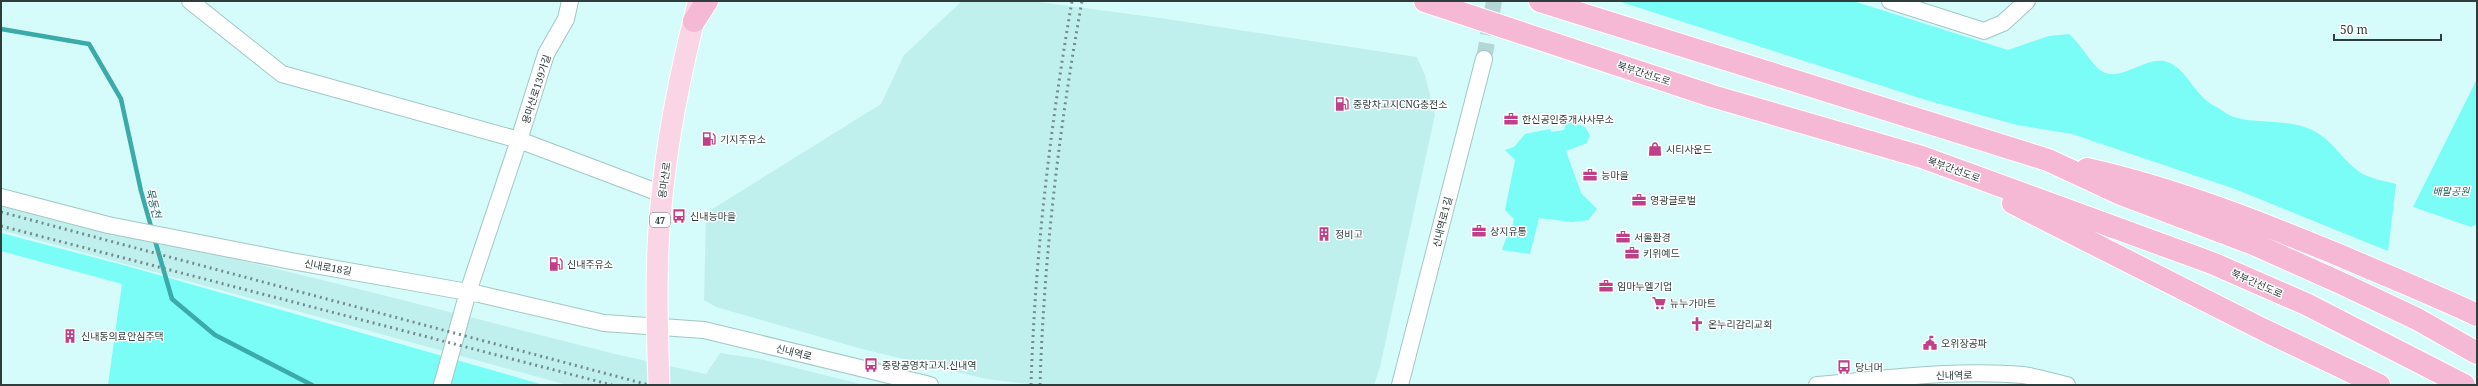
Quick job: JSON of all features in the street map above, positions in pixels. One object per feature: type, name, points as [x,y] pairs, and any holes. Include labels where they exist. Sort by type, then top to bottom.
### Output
[{"type":"highway","points":[[693,8],[707,1]]},
{"type":"highway","name":"북부간선도로","points":[[1425,1],[1712,96],[1922,157],[2212,263],[2306,304],[2464,385]]},
{"type":"highway","points":[[1540,1],[2048,160],[2128,178],[2264,224],[2410,284],[2477,315]]},
{"type":"highway","points":[[1922,157],[2264,330],[2379,385]]},
{"type":"highway","points":[[2048,160],[2121,194],[2256,245],[2343,284],[2417,319],[2477,353]]},
{"type":"highway","points":[[2306,304],[2439,385]]},
{"type":"main road","name":"용마산로","points":[[659,385],[657,328],[662,194],[693,8]]},
{"type":"street","points":[[190,1],[282,74],[520,140],[662,194]]},
{"type":"street","name":"용마산로139가길","points":[[566,19],[570,1]]},
{"type":"street","name":"용마산로139가길","points":[[442,385],[468,292],[520,140],[546,54],[566,19],[585,1]]},
{"type":"street","points":[[1890,1],[1984,31],[2003,23],[2027,1]]},
{"type":"street","name":"신내역로1길","points":[[1400,385],[1484,59]]},
{"type":"street","name":"신내로18길","points":[[1,197],[108,225],[468,292],[604,323],[657,328]]},
{"type":"street","name":"신내역로","points":[[657,328],[704,330],[930,385]]},
{"type":"street","name":"신내역로","points":[[1817,385],[1912,376],[2006,374],[2025,376],[2067,385]]},
{"type":"shaded area","points":[[962,1],[1031,1],[1160,18],[1417,57],[1425,75],[1435,115],[1380,367],[1374,385],[1037,385],[986,379],[862,349],[716,307],[704,300],[706,213],[881,104],[904,55]]},
{"type":"shaded area","points":[[1,202],[355,288],[615,354],[706,374],[720,353],[760,359],[865,385],[567,385],[1,230]]},
{"type":"green space","points":[[1618,1],[1853,1],[2008,50],[2049,36],[2069,34],[2099,69],[2103,72],[2111,74],[2128,71],[2153,62],[2162,61],[2170,63],[2182,72],[2207,101],[2231,116],[2241,119],[2285,123],[2308,128],[2325,138],[2355,169],[2361,173],[2396,184],[2388,251],[2235,189],[2072,134],[2017,125],[1926,100]]},
{"type":"green space","name":"배말공원","points":[[2477,79],[2477,224],[2471,227],[2413,207]]},
{"type":"green space","points":[[1576,117],[1579,125],[1585,127],[1590,135],[1587,143],[1566,151],[1581,193],[1597,209],[1588,220],[1572,222],[1539,218],[1530,254],[1502,250],[1514,219],[1505,210],[1515,160],[1505,150],[1514,147],[1525,134],[1550,129],[1551,132],[1564,130],[1567,119]]},
{"type":"green space","points":[[1,233],[127,266],[544,385],[108,385],[122,284],[1,251]]},
{"type":"waterway","name":"묵동천","points":[[1,29],[89,44],[121,99],[141,191],[152,230]]},
{"type":"waterway","name":"묵동천","points":[[154,237],[172,299],[215,335],[312,385]]},
{"type":"tunnel","points":[[1484,59],[1494,1]]},
{"type":"railway","points":[[1031,385],[1036,288],[1050,144],[1072,1]]},
{"type":"railway","points":[[1040,385],[1045,288],[1054,192],[1066,96],[1082,1]]},
{"type":"railway","points":[[1,212],[649,385]]},
{"type":"railway","points":[[1,226],[612,385]]},
{"type":"place","name":"중랑차고지CNG충전소","points":[[1342,104]]},
{"type":"place","name":"한신공인중개사사무소","points":[[1511,119]]},
{"type":"place","name":"기지주유소","points":[[709,139]]},
{"type":"place","name":"시티사운드","points":[[1655,149]]},
{"type":"place","name":"능마을","points":[[1590,175]]},
{"type":"place","name":"영광글로벌","points":[[1639,200]]},
{"type":"place","name":"신내능마을","points":[[679,216]]},
{"type":"place","name":"상지유통","points":[[1479,231]]},
{"type":"place","name":"정비고","points":[[1324,234]]},
{"type":"place","name":"서울환경","points":[[1623,237]]},
{"type":"place","name":"키위예드","points":[[1632,253]]},
{"type":"place","name":"신내주유소","points":[[556,264]]},
{"type":"place","name":"임마누엘기업","points":[[1606,286]]},
{"type":"place","name":"뉴누가마트","points":[[1659,303]]},
{"type":"place","name":"온누리감리교회","points":[[1697,324]]},
{"type":"place","name":"신내동의료안심주택","points":[[70,336]]},
{"type":"place","name":"오위장공파","points":[[1930,343]]},
{"type":"place","name":"중랑공영차고지.신내역","points":[[871,365]]},
{"type":"place","name":"당너머","points":[[1844,367]]}]
